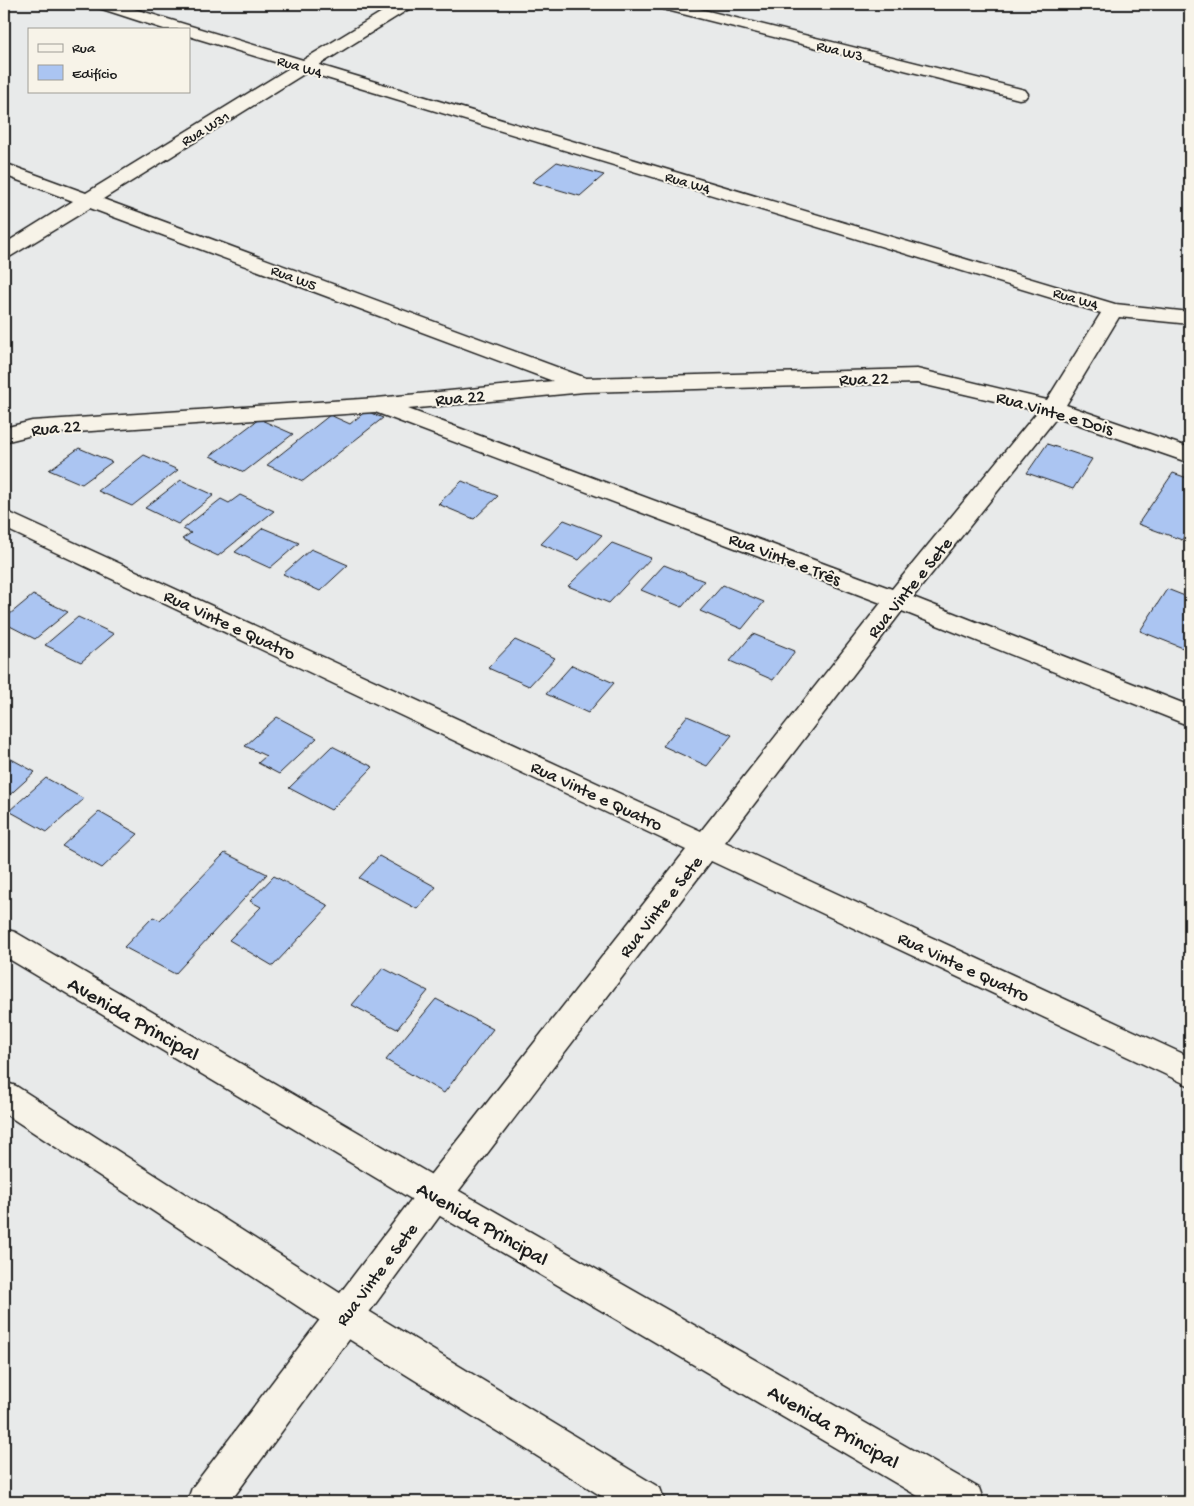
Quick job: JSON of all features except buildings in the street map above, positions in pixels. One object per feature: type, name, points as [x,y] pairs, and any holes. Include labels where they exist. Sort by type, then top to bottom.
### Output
[{"type":"street","points":[[102,4],[179,28]]},
{"type":"street","name":"Rua W31","points":[[4,252],[406,4]]},
{"type":"street","name":"Rua W3","points":[[661,4],[1019,94]]},
{"type":"street","name":"Rua W4","points":[[190,31],[1113,310],[1190,318]]},
{"type":"street","name":"Rua W5","points":[[4,169],[584,385]]},
{"type":"street","name":"Rua Vinte e Sete","points":[[206,1502],[435,1195],[898,600],[1053,408],[1113,310]]},
{"type":"street","name":"Rua 22","points":[[4,435],[32,428],[377,405],[584,385],[918,376]]},
{"type":"street","name":"Rua Vinte e Dois","points":[[918,376],[1053,408],[1190,456]]},
{"type":"street","name":"Rua Vinte e Três","points":[[377,405],[898,600],[1190,716]]},
{"type":"street","name":"Rua Vinte e Quatro","points":[[4,519],[1190,1072]]},
{"type":"street","name":"Avenida Principal","points":[[4,941],[435,1195],[965,1502]]},
{"type":"street","points":[[4,1096],[344,1316],[646,1502]]}]
